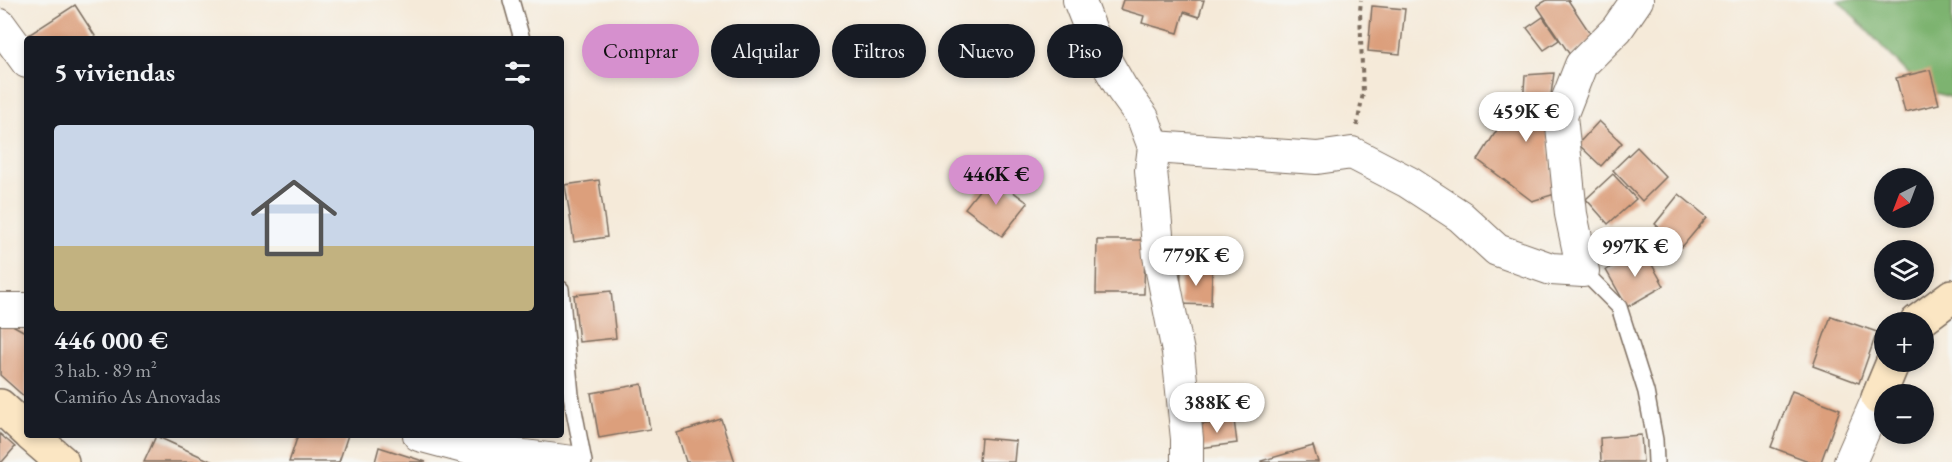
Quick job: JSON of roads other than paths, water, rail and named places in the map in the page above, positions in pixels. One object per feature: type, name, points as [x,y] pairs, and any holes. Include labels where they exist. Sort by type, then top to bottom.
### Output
[{"type":"street","points":[[1079,0],[1097,46],[1122,89],[1143,118],[1154,147],[1151,170],[1159,256],[1178,351],[1187,439],[1187,462]]},
{"type":"street","points":[[1154,147],[1317,158],[1352,153],[1408,182],[1460,216],[1497,250],[1551,269],[1583,271],[1571,214],[1561,116],[1581,64],[1617,29],[1636,0]]},
{"type":"street","points":[[0,25],[24,58]]},
{"type":"street","points":[[1930,312],[1952,296]]},
{"type":"street","points":[[0,309],[24,309]]},
{"type":"street","points":[[0,406],[24,428]]},
{"type":"street","points":[[1850,462],[1874,407]]},
{"type":"street","points":[[34,438],[62,462]]},
{"type":"street","points":[[430,438],[475,450],[573,462]]},
{"type":"lane","points":[[511,0],[521,36]]},
{"type":"lane","points":[[1583,271],[1619,308],[1646,392],[1655,440],[1656,462]]},
{"type":"lane","points":[[564,321],[571,395],[584,462]]}]
